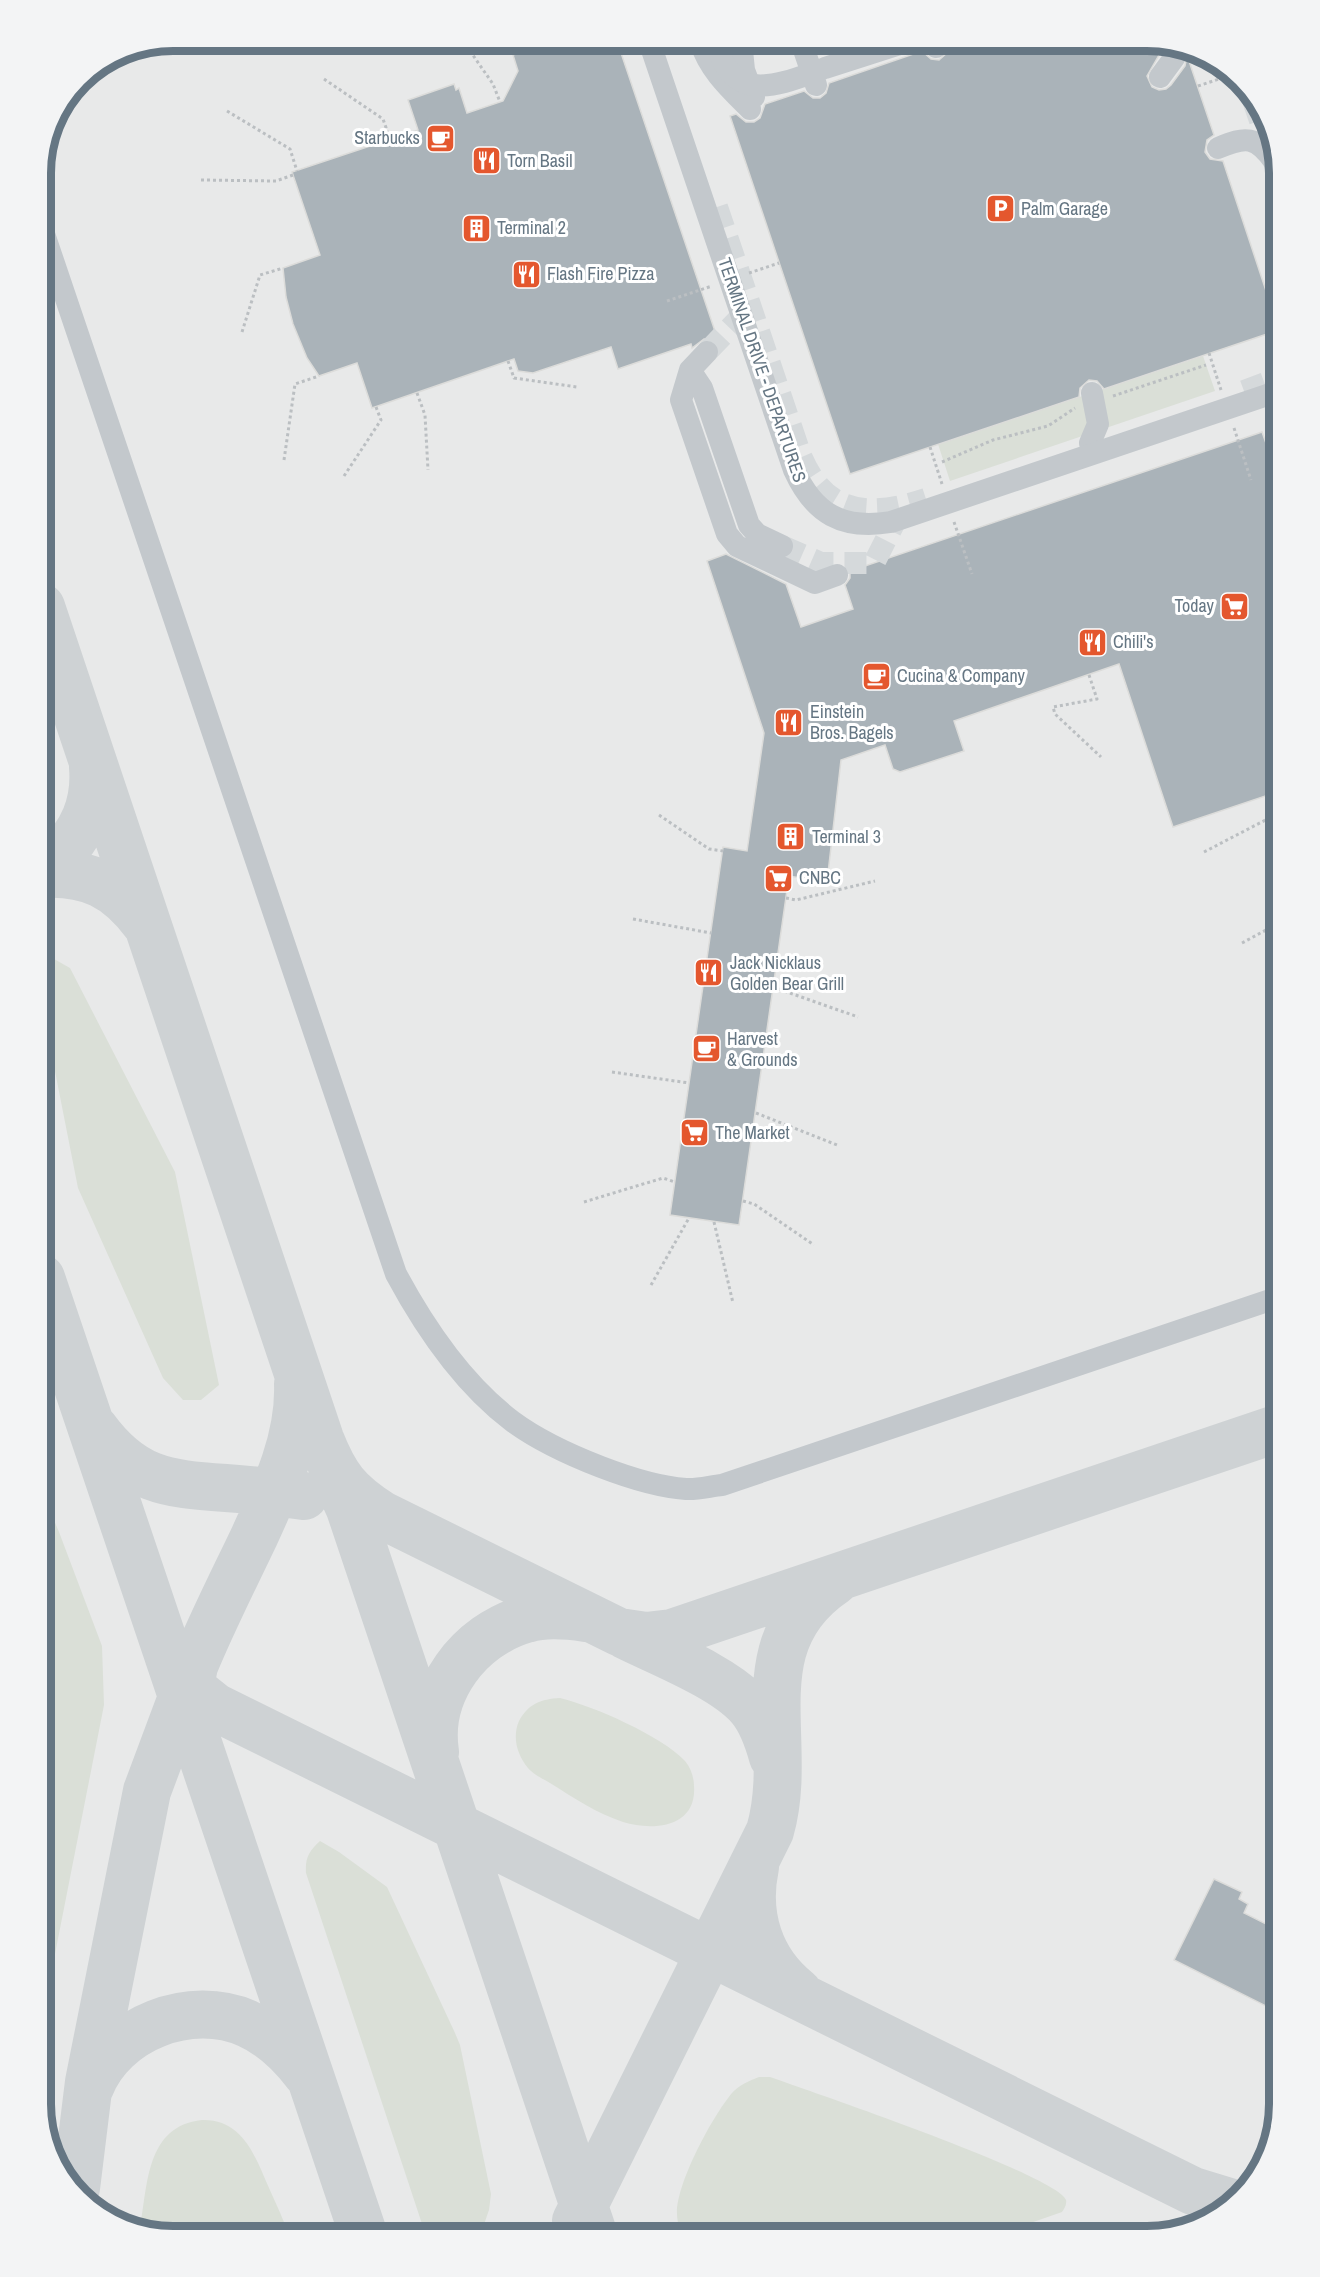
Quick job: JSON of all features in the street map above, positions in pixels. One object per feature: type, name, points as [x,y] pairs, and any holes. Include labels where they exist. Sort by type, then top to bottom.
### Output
[{"type":"street","name":"TERMINAL DRIVE - DEPARTURES","points":[[652,51],[794,470],[811,499],[836,519],[858,524],[891,522],[1269,395]]},
{"type":"street","points":[[703,51],[723,83],[754,108],[744,70],[742,51]]},
{"type":"street","points":[[721,51],[724,63],[733,75],[743,82],[754,85],[782,82],[878,51]]},
{"type":"street","points":[[806,51],[818,86]]},
{"type":"street","points":[[1160,76],[1174,58],[1173,53]]},
{"type":"street","points":[[1218,148],[1239,140],[1246,140],[1264,148],[1267,152]]},
{"type":"street","points":[[51,255],[396,1274],[434,1338],[458,1368],[511,1420],[544,1442],[612,1471],[686,1489],[722,1485],[1269,1301]]},
{"type":"street","points":[[707,352],[690,370],[681,400],[727,534],[737,546],[815,583],[837,575]]},
{"type":"street","points":[[690,370],[702,388],[749,525],[756,534],[782,546]]},
{"type":"street","points":[[1090,443],[1098,424],[1093,398]]},
{"type":"path","points":[[470,51],[493,84],[500,102]]},
{"type":"path","points":[[1198,86],[1223,78]]},
{"type":"path","points":[[324,79],[384,119],[390,139]]},
{"type":"path","points":[[227,111],[290,149],[297,171]]},
{"type":"path","points":[[201,180],[276,181],[293,175]]},
{"type":"path","points":[[242,332],[260,275],[283,268]]},
{"type":"path","points":[[508,361],[514,378],[577,387]]},
{"type":"path","points":[[942,462],[993,440],[1048,426],[1093,398],[1206,365]]},
{"type":"path","points":[[284,460],[295,384],[319,376]]},
{"type":"path","points":[[417,393],[425,415],[428,470]]},
{"type":"path","points":[[344,476],[381,420],[376,406]]},
{"type":"path","points":[[1089,675],[1097,699],[1053,707],[1055,714],[1101,757]]},
{"type":"path","points":[[659,815],[709,849],[723,851]]},
{"type":"path","points":[[1204,852],[1269,819]]},
{"type":"path","points":[[786,898],[796,900],[874,881]]},
{"type":"path","points":[[633,919],[711,933]]},
{"type":"path","points":[[1242,943],[1269,928]]},
{"type":"path","points":[[773,987],[858,1017]]},
{"type":"path","points":[[612,1072],[689,1083]]},
{"type":"path","points":[[756,1113],[837,1145]]},
{"type":"path","points":[[584,1202],[663,1178],[675,1182]]},
{"type":"path","points":[[743,1202],[754,1204],[814,1245]]},
{"type":"path","points":[[651,1285],[689,1218]]},
{"type":"path","points":[[714,1222],[733,1303]]},
{"type":"shaded area","points":[[165,51],[1155,51],[1186,57],[1228,81],[1239,92],[1260,126],[1265,141],[1269,173],[1269,2112],[1263,2143],[1239,2185],[1228,2196],[1194,2217],[1179,2222],[1147,2226],[165,2226],[134,2220],[105,2205],[81,2185],[64,2158],[57,2143],[51,2112],[51,165],[60,126],[76,99],[92,81],[126,60]]},
{"type":"shaded area","points":[[1203,356],[1215,391],[950,481],[938,444]]},
{"type":"shaded area","points":[[54,959],[70,968],[175,1172],[219,1385],[201,1400],[183,1400],[163,1378],[78,1188],[51,1051],[51,960]]},
{"type":"shaded area","points":[[51,1513],[102,1646],[104,1705],[51,1974]]},
{"type":"shaded area","points":[[560,1698],[626,1723],[674,1751],[685,1761],[693,1776],[693,1800],[688,1811],[671,1823],[659,1826],[634,1825],[585,1805],[530,1770],[524,1763],[517,1746],[516,1733],[519,1721],[536,1703]]},
{"type":"shaded area","points":[[320,1841],[387,1887],[455,2033],[460,2045],[491,2194],[483,2226],[423,2226],[306,1873],[308,1855]]},
{"type":"shaded area","points":[[759,2077],[770,2077],[929,2134],[1021,2172],[1052,2188],[1066,2200],[1065,2207],[1062,2212],[1022,2226],[679,2226],[678,2201],[697,2151],[732,2093]]},
{"type":"shaded area","points":[[202,2120],[216,2121],[238,2133],[252,2152],[285,2226],[165,2226],[141,2222],[148,2176],[153,2160],[160,2145],[170,2133],[184,2125]]},
{"type":"building","name":"Terminal 2","points":[[525,51],[620,51],[719,343],[711,339],[704,339],[692,348],[691,344],[618,369],[611,347],[533,373],[518,371],[514,359],[372,408],[357,363],[319,376],[307,358],[293,324],[286,297],[283,268],[320,255],[292,172],[418,130],[408,100],[454,84],[456,90],[459,88],[467,113],[503,101],[518,71],[513,55]]},
{"type":"building","name":"Palm Garage","points":[[922,51],[931,59],[939,60],[948,52],[1158,51],[1159,55],[1147,76],[1152,87],[1159,90],[1171,85],[1188,58],[1214,135],[1207,140],[1205,152],[1210,159],[1223,161],[1269,300],[1269,333],[1104,389],[1097,381],[1089,380],[1080,388],[1079,397],[850,474],[730,116],[736,114],[746,122],[754,122],[760,118],[765,104],[804,91],[813,98],[820,98],[826,93],[829,83]]},
{"type":"building","name":"Terminal 3","points":[[1262,432],[1269,452],[1269,795],[1173,827],[1119,664],[954,721],[964,751],[900,772],[893,769],[885,745],[841,760],[827,882],[789,876],[739,1225],[670,1215],[723,847],[747,851],[764,733],[707,561],[726,554],[786,584],[801,627],[853,609],[845,585],[850,578],[850,571]]},
{"type":"building","points":[[1214,1879],[1242,1892],[1239,1899],[1248,1904],[1244,1913],[1269,1926],[1269,2008],[1174,1960]]},
{"type":"taxiway","points":[[51,637],[320,1439],[331,1464],[344,1483],[360,1499],[382,1515],[619,1632],[646,1636],[672,1633],[1269,1431]]},
{"type":"taxiway","points":[[56,859],[74,839],[86,817],[92,793],[93,767]]},
{"type":"taxiway","points":[[51,874],[73,875],[101,884],[124,900],[146,924]]},
{"type":"taxiway","points":[[51,1308],[361,2226]]},
{"type":"taxiway","points":[[190,1710],[190,1686],[194,1666],[262,1519],[285,1463],[295,1424],[298,1384]]},
{"type":"taxiway","points":[[94,1428],[122,1459],[151,1476],[185,1484],[304,1496]]},
{"type":"taxiway","points":[[337,1480],[350,1509],[591,2226]]},
{"type":"taxiway","points":[[576,2221],[770,1831],[776,1797],[777,1696],[780,1664],[788,1634],[806,1606],[835,1581]]},
{"type":"taxiway","points":[[435,1752],[434,1730],[437,1708],[456,1669],[470,1652],[486,1638],[526,1619],[556,1615],[586,1618]]},
{"type":"taxiway","points":[[625,1635],[691,1666],[739,1696],[758,1718],[773,1757]]},
{"type":"taxiway","points":[[169,1658],[195,1691],[215,1707],[1193,2191],[1222,2200]]},
{"type":"taxiway","points":[[77,2179],[89,2082],[147,1791],[187,1684]]},
{"type":"taxiway","points":[[755,1867],[752,1902],[758,1936],[773,1966],[798,1992]]},
{"type":"taxiway","points":[[90,2087],[101,2066],[116,2049],[135,2034],[179,2017],[202,2015],[226,2017],[257,2028],[281,2045],[307,2074]]},
{"type":"tunnel","points":[[717,207],[801,456],[812,476],[824,491],[837,501],[853,507],[887,508],[926,499]]},
{"type":"tunnel","points":[[707,352],[751,306]]},
{"type":"tunnel","points":[[1244,391],[1269,382]]},
{"type":"tunnel","points":[[782,546],[821,563],[874,563],[902,508]]},
{"type":"place","name":"Starbucks","points":[[441,138]]},
{"type":"place","name":"Torn Basil","points":[[486,161]]},
{"type":"place","name":"Palm Garage","points":[[1000,209]]},
{"type":"place","name":"Terminal 2","points":[[476,228]]},
{"type":"place","name":"Flash Fire Pizza","points":[[526,274]]},
{"type":"place","name":"Today","points":[[1235,606]]},
{"type":"place","name":"Chili's","points":[[1092,642]]},
{"type":"place","name":"Cucina & Company","points":[[876,676]]},
{"type":"place","name":"Einstein Bros. Bagels","points":[[789,722]]},
{"type":"place","name":"Terminal 3","points":[[791,837]]},
{"type":"place","name":"CNBC","points":[[778,878]]},
{"type":"place","name":"Jack Nicklaus Golden Bear Grill","points":[[709,973]]},
{"type":"place","name":"Harvest & Grounds","points":[[706,1049]]},
{"type":"place","name":"The Market","points":[[694,1133]]}]
